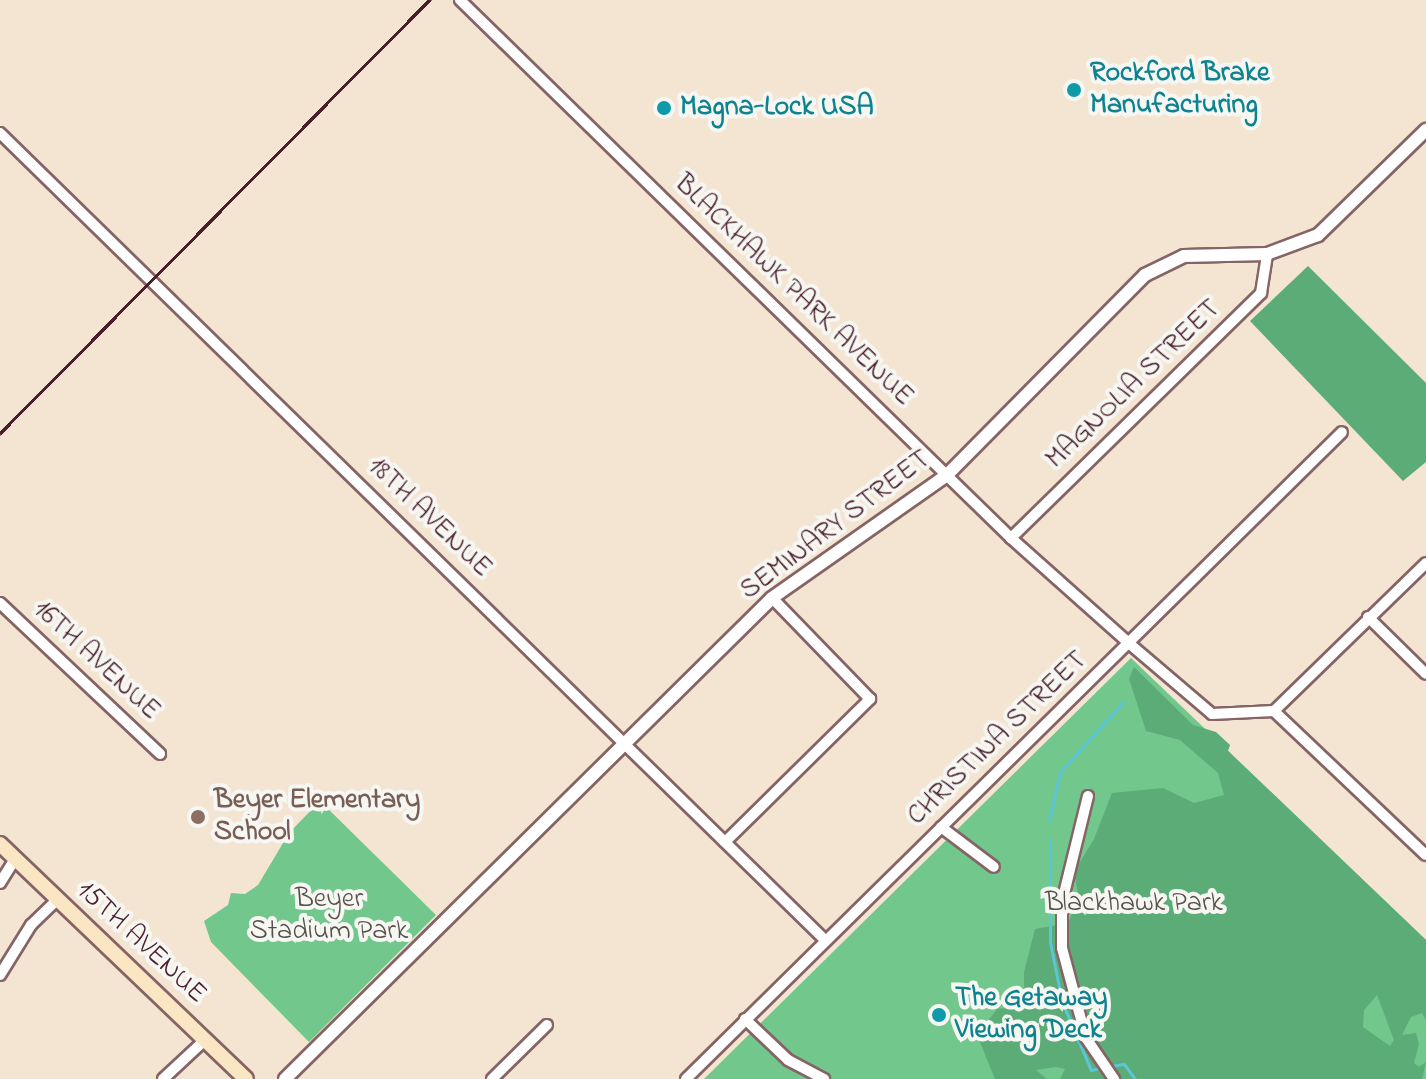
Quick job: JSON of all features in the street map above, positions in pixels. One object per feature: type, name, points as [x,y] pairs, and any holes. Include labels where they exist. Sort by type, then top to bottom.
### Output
[{"type":"main road","name":"15TH AVENUE","points":[[0,844],[246,1079]]},
{"type":"street","name":"BLACKHAWK PARK AVENUE","points":[[460,0],[1011,538],[1131,645],[1212,714],[1274,711]]},
{"type":"street","name":"SEMINARY STREET","points":[[285,1079],[772,598],[947,475],[1145,275],[1184,256],[1267,254],[1318,235],[1426,130]]},
{"type":"street","name":"18TH AVENUE","points":[[0,133],[824,939]]},
{"type":"street","name":"MAGNOLIA STREET","points":[[1011,538],[1261,293],[1267,254]]},
{"type":"street","name":"CHRISTINA STREET","points":[[686,1079],[824,939],[1131,645],[1342,432]]},
{"type":"street","points":[[1426,563],[1274,711],[1426,855]]},
{"type":"street","points":[[725,842],[870,699],[772,598]]},
{"type":"street","name":"16TH AVENUE","points":[[1,605],[160,754]]},
{"type":"street","points":[[1368,617],[1426,674]]},
{"type":"street","points":[[1088,796],[1062,902],[1062,948],[1086,1038],[1114,1079]]},
{"type":"street","points":[[941,827],[994,867]]},
{"type":"street","points":[[0,883],[15,859]]},
{"type":"street","points":[[0,975],[31,925],[57,900]]},
{"type":"street","points":[[745,1019],[788,1060],[824,1079]]},
{"type":"street","points":[[492,1079],[547,1025]]},
{"type":"street","points":[[163,1079],[205,1040]]},
{"type":"green space","points":[[1308,266],[1426,383],[1426,462],[1403,481],[1250,321]]},
{"type":"green space","name":"Blackhawk Park","points":[[1131,658],[1426,940],[1426,1079],[704,1079]]},
{"type":"green space","points":[[1134,667],[1193,725],[1216,732],[1230,745],[1228,751],[1426,940],[1426,1020],[1422,1013],[1411,1017],[1402,1035],[1416,1033],[1419,1044],[1414,1063],[1419,1067],[1426,1062],[1422,1079],[1060,1079],[1065,1069],[1056,1067],[1036,1070],[1047,1079],[995,1079],[977,1035],[997,1009],[1024,1006],[1024,972],[1035,929],[1068,923],[1079,899],[1074,872],[1094,839],[1112,793],[1163,788],[1194,803],[1224,795],[1218,773],[1180,740],[1146,731],[1129,679]],"holes":[[[1377,995],[1394,1040],[1390,1046],[1363,1027],[1364,1010]]]},
{"type":"green space","name":"Beyer Stadium Park","points":[[320,801],[436,915],[309,1042],[211,942],[204,921],[228,905],[231,893],[245,894],[258,885],[289,833]]},
{"type":"waterway","points":[[1049,820],[1060,772],[1123,702]]},
{"type":"waterway","points":[[1050,839],[1050,942],[1062,1002],[1091,1070],[1103,1067]]},
{"type":"waterway","points":[[1111,1066],[1124,1064],[1135,1079]]},
{"type":"railway","points":[[0,433],[429,0]]},
{"type":"place","name":"Rockford Brake Manufacturing","points":[[1074,90]]},
{"type":"place","name":"Magna-Lock USA","points":[[664,108]]},
{"type":"place","name":"Beyer Elementary School","points":[[198,817]]},
{"type":"place","name":"The Getaway Viewing Deck","points":[[939,1015]]}]
